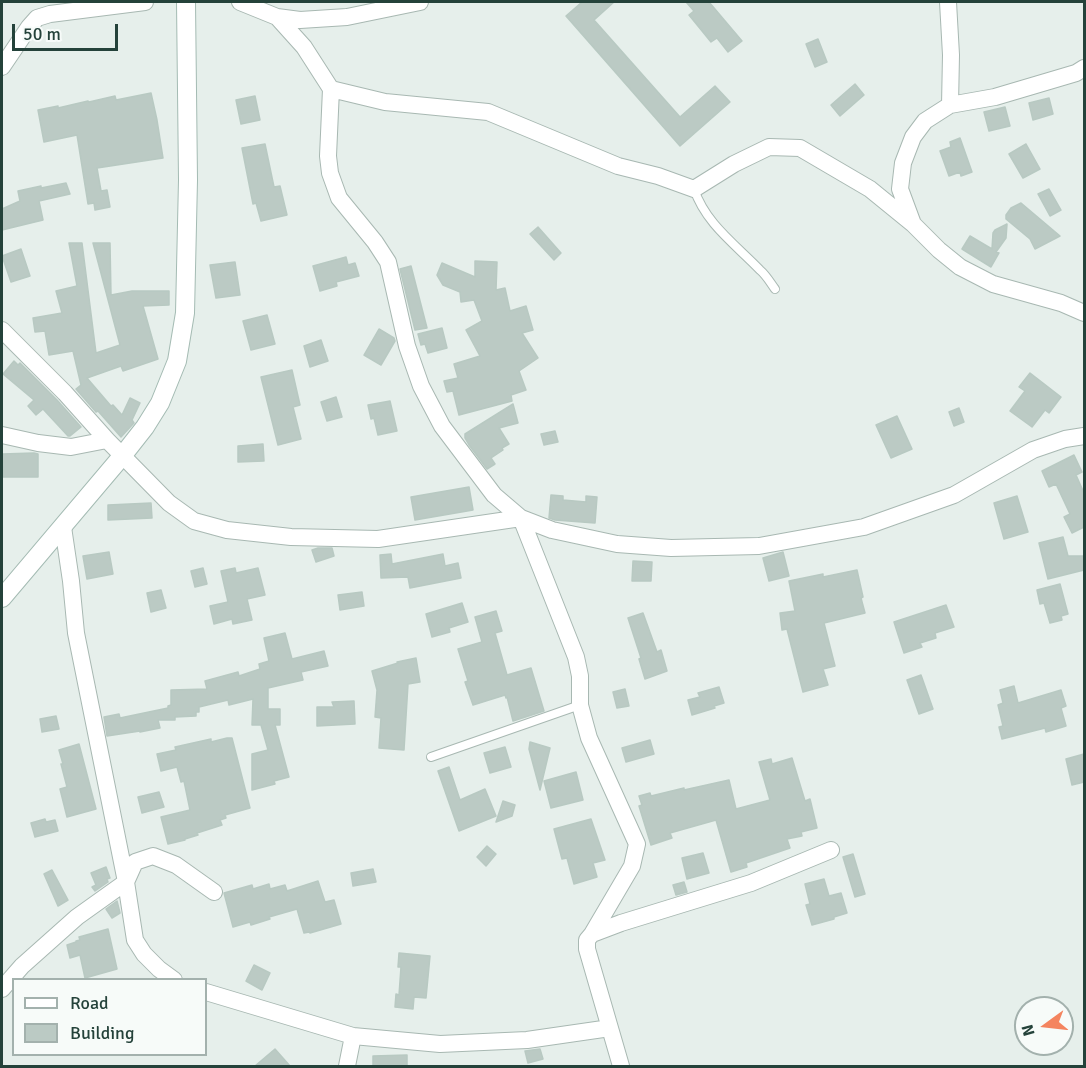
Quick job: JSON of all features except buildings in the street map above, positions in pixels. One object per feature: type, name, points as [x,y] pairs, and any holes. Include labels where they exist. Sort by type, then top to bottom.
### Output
[{"type":"street","points":[[2,68],[37,18],[50,14],[145,2]]},
{"type":"street","points":[[2,598],[145,427],[160,403],[177,361],[185,313],[188,180],[186,2]]},
{"type":"street","points":[[240,2],[277,18],[300,20],[347,18],[420,2]]},
{"type":"street","points":[[948,2],[951,55],[950,105]]},
{"type":"street","points":[[277,18],[304,47],[331,89],[328,156],[330,172],[339,198],[375,242],[388,262],[407,346],[421,386],[442,426],[487,486],[521,518],[552,530],[616,544],[671,548],[759,546],[864,527],[954,495],[1032,450],[1065,439],[1084,436]]},
{"type":"street","points":[[913,224],[900,189],[903,163],[913,137],[925,121],[950,105],[996,97],[1076,73],[1084,68]]},
{"type":"street","points":[[331,89],[384,102],[488,112],[618,166],[658,176],[694,189],[734,164],[769,147],[800,148],[870,189],[960,267],[993,284],[1061,303],[1084,313]]},
{"type":"street","points":[[2,330],[169,503],[194,521],[227,530],[291,537],[378,539],[521,518]]},
{"type":"street","points":[[2,435],[71,447],[107,440]]},
{"type":"street","points":[[521,518],[576,657],[580,676],[580,705],[589,738],[637,844],[632,866],[587,940],[587,949],[621,1066]]},
{"type":"street","points":[[63,527],[76,633],[126,882],[135,939],[144,954],[171,978]]},
{"type":"street","points":[[592,934],[752,883],[831,850]]},
{"type":"street","points":[[2,989],[22,966],[77,917],[126,882],[135,862],[153,856],[176,865],[214,892]]},
{"type":"street","points":[[207,992],[353,1036],[440,1044],[526,1040],[610,1028]]},
{"type":"street","points":[[347,1066],[353,1036]]},
{"type":"lane","points":[[694,189],[698,202],[722,235],[762,272],[775,289]]},
{"type":"lane","points":[[431,757],[580,705]]}]
